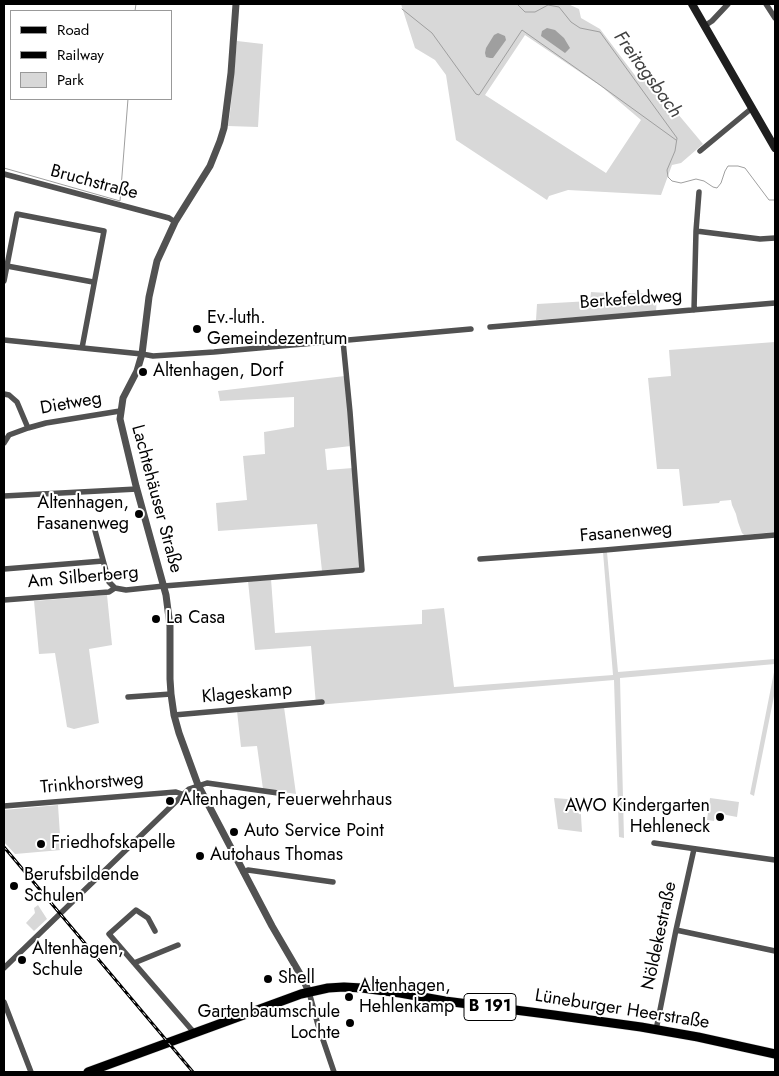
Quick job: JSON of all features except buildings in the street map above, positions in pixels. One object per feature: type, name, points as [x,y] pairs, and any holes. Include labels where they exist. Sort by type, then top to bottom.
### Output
[{"type":"main road","points":[[692,4],[775,148]]},
{"type":"main road","name":"Lüneburger Heerstraße","points":[[88,1072],[301,994],[328,988],[362,988],[656,1030],[775,1054]]},
{"type":"street","name":"Lachtehäuser Straße","points":[[236,4],[224,128],[210,166],[175,222],[154,269],[148,297],[142,354],[123,398],[120,411],[121,427],[168,606],[171,694],[174,715],[185,751],[198,785],[309,992]]},
{"type":"street","points":[[706,26],[728,4]]},
{"type":"street","points":[[766,4],[775,18]]},
{"type":"street","points":[[700,151],[752,108]]},
{"type":"street","name":"Bruchstraße","points":[[4,174],[169,218],[175,222]]},
{"type":"street","points":[[694,310],[699,192]]},
{"type":"street","points":[[4,281],[17,214],[104,230],[82,348]]},
{"type":"street","points":[[696,231],[760,239],[775,238]]},
{"type":"street","points":[[7,266],[93,282]]},
{"type":"street","name":"Berkefeldweg","points":[[490,327],[775,303]]},
{"type":"street","points":[[4,340],[153,356],[471,329]]},
{"type":"street","points":[[164,586],[362,570],[343,341]]},
{"type":"street","name":"Dietweg","points":[[4,394],[9,395],[17,402],[28,428]]},
{"type":"street","name":"Dietweg","points":[[4,444],[9,435],[28,428],[46,423],[120,411]]},
{"type":"street","points":[[4,496],[137,489]]},
{"type":"street","points":[[94,527],[109,582],[115,588]]},
{"type":"street","name":"Fasanenweg","points":[[480,560],[775,535]]},
{"type":"street","points":[[4,569],[103,561]]},
{"type":"street","name":"Am Silberberg","points":[[4,600],[110,592],[115,588],[126,590],[164,586]]},
{"type":"street","points":[[128,697],[171,694]]},
{"type":"street","name":"Klageskamp","points":[[174,715],[322,702]]},
{"type":"street","points":[[4,968],[189,788],[207,783],[278,792]]},
{"type":"street","name":"Trinkhorstweg","points":[[4,806],[176,792],[182,794]]},
{"type":"street","points":[[654,843],[775,860]]},
{"type":"street","name":"Nöldekestraße","points":[[656,1030],[694,849]]},
{"type":"street","points":[[243,872],[248,870],[333,882]]},
{"type":"street","points":[[155,932],[148,918],[136,910],[109,934],[194,1033]]},
{"type":"street","points":[[676,930],[775,951]]},
{"type":"street","points":[[134,963],[178,945]]},
{"type":"street","points":[[309,992],[334,1072]]},
{"type":"street","points":[[4,1002],[31,1072]]},
{"type":"green space","points":[[401,4],[568,4],[579,9],[581,18],[600,29],[640,82],[647,77],[703,144],[681,163],[672,165],[661,195],[568,190],[549,196],[547,200],[456,140],[446,75],[435,60],[415,48]],"holes":[[[525,35],[602,87],[641,120],[606,173],[485,95]]]},
{"type":"green space","points":[[237,41],[263,44],[258,127],[228,126]]},
{"type":"green space","points":[[591,292],[607,293],[608,300],[623,300],[625,293],[657,294],[656,312],[536,320],[537,304],[590,301]]},
{"type":"green space","points":[[775,342],[775,532],[744,535],[731,500],[683,506],[679,469],[657,469],[648,378],[671,376],[669,350]]},
{"type":"green space","points":[[345,376],[351,446],[325,449],[327,470],[353,468],[360,568],[322,571],[317,524],[218,531],[216,503],[247,500],[243,456],[265,454],[264,432],[294,427],[294,397],[220,401],[218,391]]},
{"type":"green space","points":[[603,552],[607,552],[618,672],[775,659],[775,664],[620,678],[624,838],[619,837],[614,680],[316,705],[311,646],[255,650],[248,581],[271,579],[275,633],[422,624],[422,610],[444,608],[454,687],[613,675]]},
{"type":"green space","points":[[107,595],[112,645],[89,649],[99,723],[74,729],[67,727],[55,653],[39,654],[34,601]]},
{"type":"green space","points":[[775,667],[775,691],[754,796],[750,794]]},
{"type":"green space","points":[[284,707],[296,794],[263,789],[257,746],[241,747],[237,711]]},
{"type":"green space","points":[[554,798],[580,800],[582,832],[558,829]]},
{"type":"green space","points":[[710,798],[739,802],[737,817],[716,813],[714,821],[707,820]]},
{"type":"green space","points":[[58,805],[61,850],[15,854],[4,842],[4,810]]},
{"type":"green space","points":[[38,905],[47,919],[34,931],[26,923],[35,913],[34,908]]},
{"type":"shaded area","points":[[547,28],[555,30],[564,38],[570,48],[565,53],[541,36],[542,31]]},
{"type":"shaded area","points":[[498,33],[505,36],[506,40],[493,58],[486,57],[486,48],[494,35]]},
{"type":"waterway","points":[[135,10],[136,4]]},
{"type":"waterway","name":"Freitagsbach","points":[[517,4],[525,12],[535,12],[548,5],[559,7],[571,22],[580,28],[600,32],[677,138],[675,151],[667,170],[668,177],[672,181],[681,183],[696,179],[717,188],[728,166],[738,166],[745,168],[769,200],[775,200]]},
{"type":"waterway","points":[[402,9],[432,33],[476,94],[479,95],[522,30],[676,140]]},
{"type":"waterway","points":[[4,168],[120,201],[128,100]]},
{"type":"railway","points":[[4,847],[193,1072]]},
{"type":"place","name":"Ev.-luth. Gemeindezentrum","points":[[197,329]]},
{"type":"place","name":"Altenhagen, Dorf","points":[[143,372]]},
{"type":"place","name":"Altenhagen, Fasanenweg","points":[[139,514]]},
{"type":"place","name":"La Casa","points":[[156,619]]},
{"type":"place","name":"Altenhagen, Feuerwehrhaus","points":[[170,801]]},
{"type":"place","name":"AWO Kindergarten Hehleneck","points":[[720,817]]},
{"type":"place","name":"Auto Service Point","points":[[234,832]]},
{"type":"place","name":"Friedhofskapelle","points":[[41,844]]},
{"type":"place","name":"Autohaus Thomas","points":[[200,856]]},
{"type":"place","name":"Berufsbildende Schulen","points":[[14,886]]},
{"type":"place","name":"Altenhagen, Schule","points":[[22,960]]},
{"type":"place","name":"Shell","points":[[268,979]]},
{"type":"place","name":"Altenhagen, Hehlenkamp","points":[[349,997]]},
{"type":"place","name":"Gartenbaumschule Lochte","points":[[350,1023]]}]
